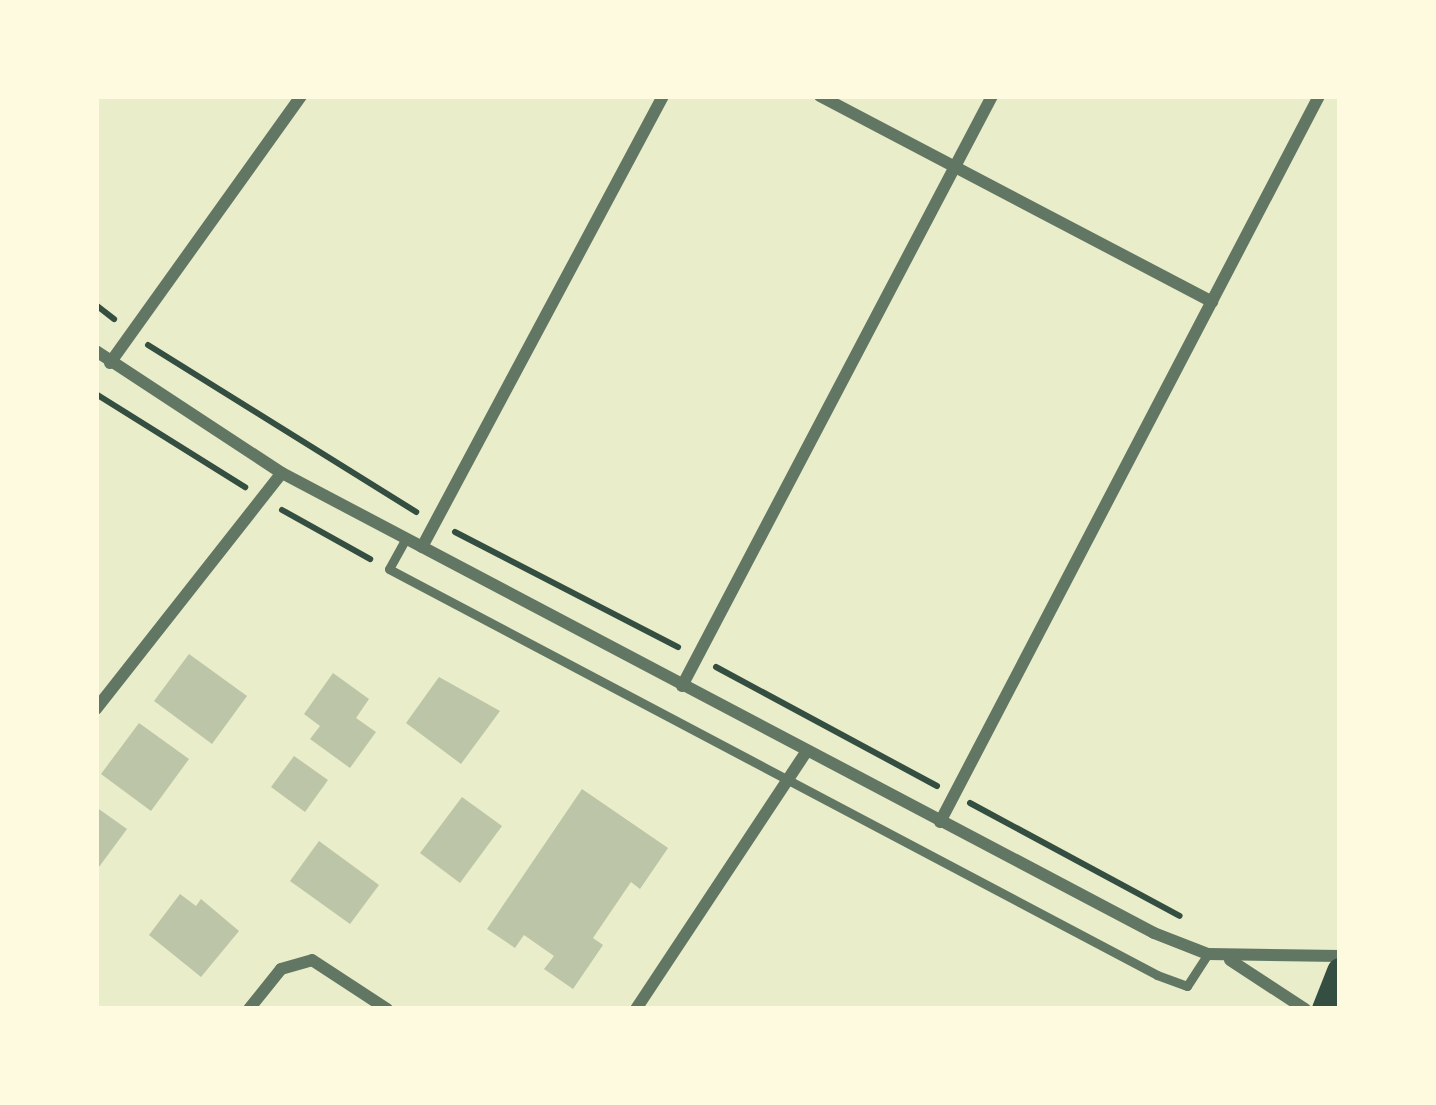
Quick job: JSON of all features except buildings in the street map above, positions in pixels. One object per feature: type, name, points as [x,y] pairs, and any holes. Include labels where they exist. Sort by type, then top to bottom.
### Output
[{"type":"main road","points":[[1325,1009],[1340,971]]},
{"type":"street","points":[[110,363],[301,96]]},
{"type":"street","points":[[422,547],[663,96]]},
{"type":"street","points":[[820,96],[1212,302]]},
{"type":"street","points":[[682,686],[992,96]]},
{"type":"street","points":[[940,822],[1319,96]]},
{"type":"street","points":[[96,351],[282,473],[405,540],[1175,942],[1265,976],[1305,1009]]},
{"type":"street","points":[[96,709],[282,473]]},
{"type":"street","points":[[636,1009],[807,751]]},
{"type":"street","points":[[1213,954],[1340,956]]},
{"type":"street","points":[[249,1009],[280,969],[312,961],[387,1009]]},
{"type":"lane","points":[[405,540],[389,569],[1157,975],[1186,986],[1213,954]]},
{"type":"path","points":[[96,305],[228,401],[435,522],[1187,920],[1175,942]]}]
